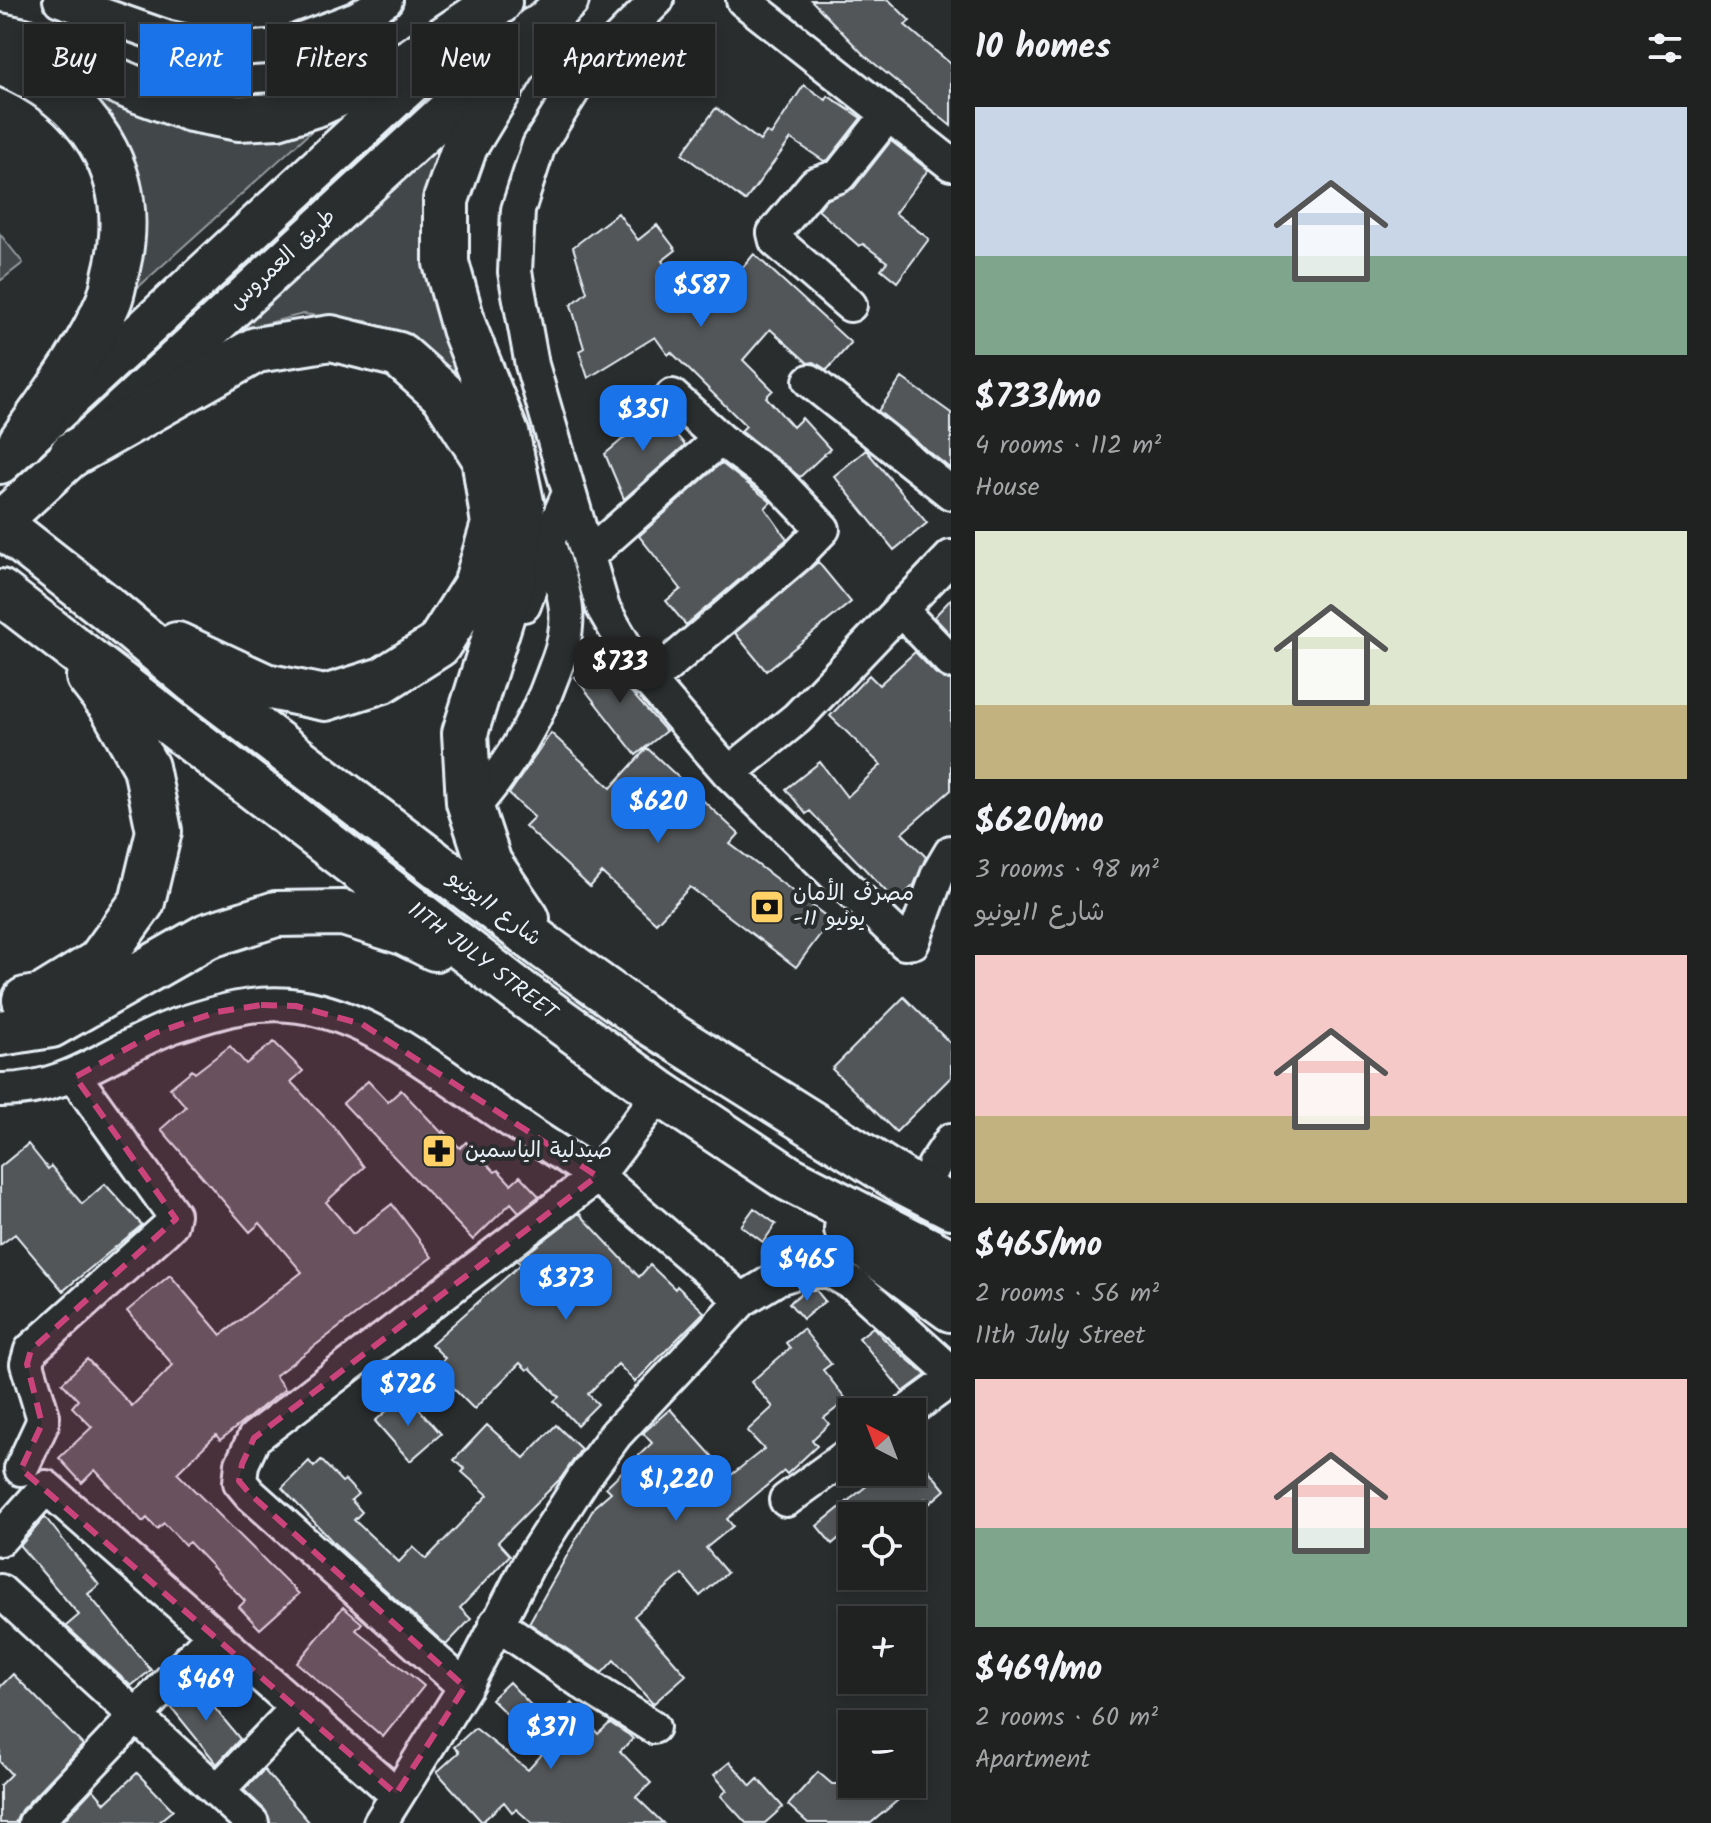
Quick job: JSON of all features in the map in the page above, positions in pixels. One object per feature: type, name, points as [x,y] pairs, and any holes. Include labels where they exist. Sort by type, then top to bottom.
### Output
[{"type":"highway","points":[[0,36],[24,41],[191,109],[238,118],[277,116],[319,103],[411,61],[500,1]]},
{"type":"highway","points":[[534,32],[465,146],[446,200],[446,263],[464,328],[507,436],[522,507],[515,573],[465,733],[469,802],[489,863],[546,948]]},
{"type":"highway","points":[[0,62],[38,78],[82,116],[111,161],[124,214],[123,244],[109,300],[85,350],[11,453]]},
{"type":"highway","points":[[72,454],[256,350],[331,338],[399,355],[444,395],[484,457],[494,524],[476,585],[438,645],[383,680],[325,698],[265,686],[107,608]]},
{"type":"highway","name":"شارع 11يونيو","points":[[0,523],[205,689],[546,948],[648,1021],[764,1096],[906,1183],[951,1206]]},
{"type":"highway","points":[[0,592],[49,630],[113,708],[146,767],[159,831],[142,902],[99,962],[42,997],[0,1004]]},
{"type":"highway","name":"11TH JULY STREET","points":[[49,630],[516,989],[660,1093],[788,1178],[951,1262]]},
{"type":"highway","points":[[0,1033],[51,1025],[207,936],[276,914],[343,913],[403,932],[516,989]]},
{"type":"highway","points":[[764,1096],[945,1159]]},
{"type":"highway","points":[[788,1178],[870,1250],[951,1309]]},
{"type":"main road","name":"طريق العمروس","points":[[542,24],[568,0]]},
{"type":"main road","name":"طريق العمروس","points":[[11,453],[500,1]]},
{"type":"main road","name":"طريق العمروس","points":[[0,523],[534,31]]},
{"type":"street","points":[[60,0],[166,37],[222,50],[283,46],[357,18],[386,0]]},
{"type":"street","points":[[657,0],[583,75],[539,145],[518,210],[515,272],[532,365],[603,608],[645,680],[729,773],[905,943],[913,942],[938,874],[951,852]]},
{"type":"street","points":[[743,0],[951,164]]},
{"type":"street","points":[[850,305],[776,241],[774,233],[815,184],[839,176],[887,116]]},
{"type":"street","points":[[810,381],[951,493]]},
{"type":"street","points":[[649,681],[798,555],[823,529],[778,482],[720,439],[672,396]]},
{"type":"street","points":[[589,555],[720,439]]},
{"type":"street","points":[[489,863],[482,797],[486,727],[517,627],[569,493]]},
{"type":"street","points":[[482,797],[502,773],[540,710],[562,647],[567,624],[548,541]]},
{"type":"street","points":[[729,773],[797,718],[900,609],[948,566]]},
{"type":"street","points":[[900,609],[951,662]]},
{"type":"street","points":[[0,1090],[14,1091],[75,1077],[155,1033],[217,1012],[261,1005],[296,1006],[362,1024],[597,1176],[742,1300]]},
{"type":"street","points":[[0,1539],[22,1469],[42,1424],[43,1416],[27,1364],[31,1350],[165,1230],[171,1224],[173,1214],[75,1077]]},
{"type":"street","points":[[465,1687],[250,1494],[240,1482],[242,1464],[254,1438],[597,1176],[660,1093]]},
{"type":"street","points":[[380,1823],[465,1687],[529,1563],[585,1476],[616,1434],[742,1300],[778,1278],[800,1271],[830,1271],[856,1286],[951,1372]]},
{"type":"street","points":[[926,1398],[951,1380]]},
{"type":"street","points":[[786,1500],[838,1462]]},
{"type":"street","points":[[22,1469],[396,1794]]},
{"type":"street","points":[[0,1591],[252,1823]]},
{"type":"street","points":[[496,1623],[653,1727]]},
{"type":"street","points":[[35,1823],[214,1634]]},
{"type":"street","points":[[217,1791],[298,1707]]},
{"type":"highlighted area","points":[[261,1005],[296,1006],[362,1024],[597,1176],[254,1438],[242,1464],[239,1481],[250,1494],[465,1687],[396,1794],[21,1469],[42,1424],[27,1364],[31,1350],[176,1219],[75,1077],[155,1033],[217,1012]]},
{"type":"shaded area","points":[[124,81],[140,83],[140,96],[238,96],[336,109],[124,300],[137,227],[69,96],[124,96]]},
{"type":"shaded area","points":[[464,120],[432,193],[488,424],[422,345],[366,321],[303,314],[234,332]]},
{"type":"shaded area","points":[[0,234],[23,263],[0,281]]},
{"type":"building","points":[[811,0],[889,0],[910,21],[905,25],[951,64],[951,126],[864,55]]},
{"type":"building","points":[[804,85],[826,100],[828,96],[861,118],[828,160],[824,161],[791,139],[745,201],[682,154],[716,108],[760,141],[766,132],[771,135]]},
{"type":"building","points":[[891,141],[928,170],[895,213],[929,239],[897,282],[881,269],[887,262],[863,244],[859,246],[818,210],[826,200],[854,188]]},
{"type":"building","points":[[618,213],[638,240],[657,225],[676,250],[662,261],[685,292],[696,284],[711,305],[754,254],[851,343],[827,370],[814,362],[808,363],[770,329],[743,360],[773,390],[766,397],[793,427],[802,418],[830,449],[800,477],[741,431],[746,426],[671,352],[668,355],[655,337],[588,378],[579,351],[584,348],[571,305],[587,292],[573,247]]},
{"type":"building","points":[[902,378],[951,413],[951,469],[878,411]]},
{"type":"building","points":[[656,411],[685,445],[624,499],[605,454]]},
{"type":"building","points":[[866,450],[927,523],[894,550],[834,476]]},
{"type":"building","points":[[721,463],[771,502],[765,508],[787,539],[686,625],[666,601],[681,589],[639,536]]},
{"type":"building","points":[[818,562],[851,602],[766,671],[735,633]]},
{"type":"building","points":[[951,599],[951,635],[934,617]]},
{"type":"building","points":[[915,652],[937,675],[951,680],[951,790],[902,833],[926,857],[914,885],[896,902],[810,811],[806,814],[786,789],[820,762],[847,797],[881,765],[830,716],[869,675],[879,685]]},
{"type":"building","points":[[605,653],[629,690],[666,731],[636,755],[575,677]]},
{"type":"building","points":[[551,733],[611,788],[647,748],[739,834],[730,844],[831,920],[796,967],[690,887],[656,923],[602,873],[590,887],[525,826],[534,817],[509,794]]},
{"type":"building","points":[[904,997],[951,1044],[951,1077],[896,1132],[832,1069]]},
{"type":"building","points":[[274,1042],[303,1071],[291,1082],[333,1126],[364,1167],[326,1202],[353,1234],[392,1204],[432,1257],[275,1376],[285,1389],[220,1440],[216,1435],[177,1473],[299,1594],[260,1629],[239,1607],[245,1601],[189,1542],[185,1545],[164,1523],[157,1529],[147,1518],[143,1522],[95,1470],[82,1483],[59,1458],[92,1427],[72,1407],[78,1400],[62,1383],[87,1359],[132,1406],[173,1365],[127,1311],[170,1275],[221,1335],[302,1272],[260,1223],[250,1232],[161,1129],[186,1107],[170,1088],[192,1070],[195,1073],[230,1046],[246,1064]]},
{"type":"building","points":[[368,1081],[388,1102],[401,1090],[460,1148],[466,1142],[511,1184],[520,1176],[539,1196],[519,1212],[511,1203],[473,1240],[343,1103]]},
{"type":"building","points":[[28,1144],[82,1204],[105,1184],[142,1225],[63,1291],[15,1234],[0,1245],[0,1167]]},
{"type":"building","points":[[754,1208],[776,1224],[763,1242],[741,1226]]},
{"type":"building","points":[[579,1213],[639,1277],[650,1265],[704,1312],[635,1382],[618,1364],[588,1394],[598,1404],[577,1425],[554,1401],[559,1397],[530,1368],[527,1370],[520,1363],[474,1409],[443,1378],[449,1372],[440,1363],[445,1358],[431,1344],[521,1264],[517,1261]]},
{"type":"building","points":[[806,1290],[816,1290],[825,1301],[803,1319],[789,1303]]},
{"type":"building","points":[[873,1327],[926,1375],[903,1392],[859,1338]]},
{"type":"building","points":[[803,1329],[831,1364],[823,1370],[845,1398],[838,1398],[838,1407],[824,1418],[829,1424],[812,1440],[817,1446],[787,1474],[784,1471],[727,1519],[733,1526],[706,1548],[727,1573],[700,1596],[682,1574],[634,1616],[686,1675],[653,1704],[614,1660],[602,1673],[529,1623],[595,1506],[611,1492],[606,1487],[652,1443],[643,1433],[670,1409],[730,1476],[764,1449],[747,1431],[773,1407],[751,1382],[790,1348],[786,1343]]},
{"type":"building","points":[[406,1394],[441,1434],[410,1461],[375,1421]]},
{"type":"building","points":[[487,1425],[524,1458],[556,1425],[581,1449],[561,1478],[498,1542],[510,1555],[460,1608],[471,1619],[446,1645],[335,1544],[282,1488],[309,1461],[314,1467],[321,1460],[358,1494],[351,1500],[362,1512],[354,1520],[399,1562],[413,1547],[426,1559],[488,1495],[462,1472],[465,1469],[454,1460]]},
{"type":"building","points":[[926,1467],[945,1490],[929,1504],[925,1499],[921,1502],[847,1502],[867,1486],[926,1486]]},
{"type":"building","points":[[838,1509],[838,1539],[832,1544],[817,1526]]},
{"type":"building","points":[[45,1517],[99,1585],[88,1594],[151,1670],[131,1686],[66,1626],[79,1615],[20,1546]]},
{"type":"building","points":[[343,1607],[362,1623],[356,1630],[424,1686],[383,1737],[297,1663]]},
{"type":"building","points":[[13,1674],[83,1745],[21,1810],[15,1823],[0,1823],[0,1785],[11,1774],[0,1762],[0,1687]]},
{"type":"building","points":[[509,1682],[543,1718],[547,1715],[552,1721],[572,1703],[598,1734],[610,1723],[629,1735],[633,1739],[620,1751],[651,1783],[636,1797],[663,1823],[532,1823],[516,1809],[512,1812],[504,1802],[482,1822],[437,1772],[459,1752],[454,1747],[475,1728],[528,1770],[545,1751],[491,1699]]},
{"type":"building","points":[[194,1683],[240,1739],[217,1764],[171,1707]]},
{"type":"building","points":[[730,1762],[751,1786],[758,1779],[783,1807],[765,1823],[746,1823],[721,1796],[727,1790],[714,1775]]},
{"type":"building","points":[[264,1770],[310,1823],[270,1823],[265,1810],[244,1790]]},
{"type":"building","points":[[818,1772],[832,1784],[838,1784],[838,1798],[900,1798],[871,1823],[808,1823],[788,1805]]},
{"type":"building","points":[[137,1773],[173,1810],[157,1823],[62,1822],[93,1789],[105,1803]]},
{"type":"place","name":"مصرف الأمان -11 يونيو","points":[[767,907]]},
{"type":"place","name":"صيدلية الياسمين","points":[[439,1151]]}]
